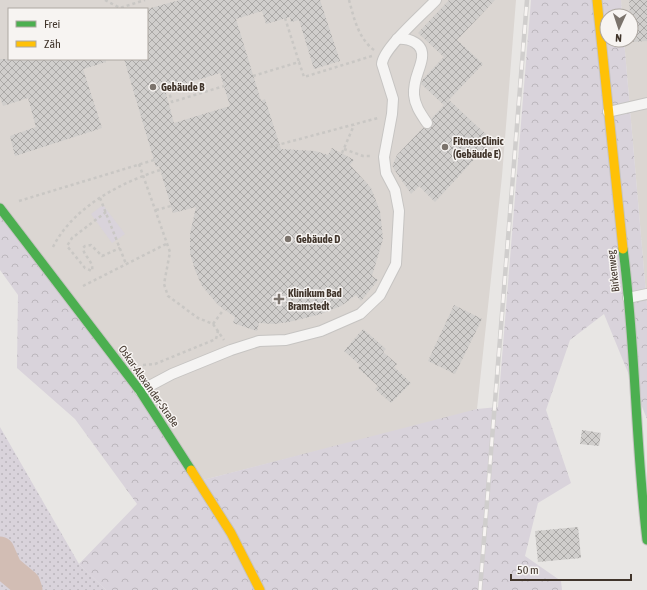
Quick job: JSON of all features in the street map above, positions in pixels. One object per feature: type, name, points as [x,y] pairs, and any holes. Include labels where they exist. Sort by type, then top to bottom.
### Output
[{"type":"street","name":"Birkenweg","points":[[597,0],[628,298],[639,463],[647,540]]},
{"type":"street","name":"Oskar-Alexander-Straße","points":[[0,208],[140,391],[231,533],[260,590]]},
{"type":"lane","points":[[140,391],[172,374],[220,354],[259,341],[286,340],[321,331],[360,314],[380,295],[396,264],[398,201],[386,173],[384,157],[392,114],[392,99],[381,56],[436,0]]},
{"type":"lane","points":[[397,39],[406,38],[415,42],[421,49],[422,59],[415,79],[414,94],[417,108],[427,123]]},
{"type":"lane","points":[[608,112],[647,103]]},
{"type":"lane","points":[[628,298],[647,294]]},
{"type":"path","points":[[105,0],[120,8],[145,0]]},
{"type":"path","points":[[349,0],[356,26],[366,44],[381,56]]},
{"type":"path","points":[[285,18],[304,77],[381,56]]},
{"type":"path","points":[[253,76],[299,62]]},
{"type":"path","points":[[168,89],[172,102],[224,86]]},
{"type":"path","points":[[270,147],[392,114]]},
{"type":"path","points":[[342,154],[354,125]]},
{"type":"path","points":[[344,149],[363,156],[384,157]]},
{"type":"path","points":[[15,203],[154,160]]},
{"type":"path","points":[[139,164],[170,252],[164,284],[168,296],[198,318],[213,324],[218,331],[216,339],[155,364],[140,365]]},
{"type":"path","points":[[52,249],[59,234],[76,217],[100,198],[143,175],[160,170]]},
{"type":"path","points":[[100,198],[126,264]]},
{"type":"path","points":[[156,210],[171,206]]},
{"type":"path","points":[[106,212],[72,238],[67,246],[85,268],[92,271],[93,267],[89,257],[83,253],[83,248],[85,246],[91,245],[102,256],[120,248]]},
{"type":"path","points":[[77,289],[168,243]]},
{"type":"path","points":[[213,324],[224,309]]},
{"type":"shaded area","name":"Klinikum Bad Bramstedt","points":[[0,0],[516,0],[502,176],[477,409],[467,413],[199,481],[0,208]]},
{"type":"shaded area","points":[[621,0],[647,0],[647,305],[625,48],[639,48],[639,8],[622,8]]},
{"type":"green space","points":[[531,0],[621,0],[622,8],[599,8],[599,48],[625,48],[647,305],[647,419],[604,314],[570,340],[546,410],[571,483],[538,503],[525,556],[561,581],[562,590],[106,590],[79,564],[137,504],[75,419],[17,368],[18,295],[0,270],[0,208],[199,481],[477,409],[498,407]]},
{"type":"green space","points":[[103,205],[125,234],[112,243],[91,214]]},
{"type":"green space","points":[[0,427],[79,564],[106,590],[0,590]]},
{"type":"building","points":[[180,0],[320,0],[340,61],[314,69],[299,20],[291,22],[290,17],[266,24],[262,11],[236,19],[261,101],[265,99],[281,149],[315,151],[328,155],[332,148],[354,160],[350,165],[371,188],[380,211],[383,239],[372,276],[378,280],[361,301],[356,295],[341,306],[321,314],[289,322],[274,324],[259,323],[257,331],[233,323],[235,317],[218,305],[202,286],[195,270],[190,253],[190,234],[196,207],[173,213],[159,166],[156,167],[124,60],[148,60],[148,9]],"holes":[[[220,73],[230,106],[174,123],[165,90]]]},
{"type":"building","points":[[449,0],[495,0],[457,40],[483,64],[444,105],[421,84],[423,79],[444,57],[418,33]]},
{"type":"building","points":[[629,0],[647,0],[647,41],[639,42],[639,8],[630,8]]},
{"type":"building","points":[[0,59],[106,60],[106,62],[83,69],[102,128],[15,156],[10,136],[36,127],[28,98],[3,106],[0,97]]},
{"type":"building","name":"FitnessClinic (Gebäude E)","points":[[449,100],[492,140],[435,202],[419,186],[411,194],[392,166],[397,155],[423,128],[428,129],[433,126],[432,118]]},
{"type":"building","points":[[454,305],[482,319],[455,374],[428,361]]},
{"type":"building","points":[[363,329],[386,349],[383,352],[397,364],[394,367],[411,383],[391,403],[375,389],[378,386],[358,368],[360,365],[344,351]]},
{"type":"building","points":[[582,430],[601,433],[599,446],[580,444]]},
{"type":"building","points":[[578,527],[581,558],[538,562],[535,531]]},
{"type":"waterway","points":[[0,551],[8,569],[26,584],[28,590]]},
{"type":"railway","points":[[480,590],[527,0]]},
{"type":"traffic: fast","points":[[0,208],[140,391],[191,470]]},
{"type":"traffic: fast","points":[[623,249],[631,322],[640,467],[647,540]]},
{"type":"traffic: slow","points":[[597,0],[623,249]]},
{"type":"traffic: slow","points":[[191,470],[231,533],[260,590]]},
{"type":"place","name":"Gebäude B","points":[[153,87]]},
{"type":"place","name":"FitnessClinic (Gebäude E)","points":[[445,147]]},
{"type":"place","name":"Gebäude D","points":[[288,239]]},
{"type":"place","name":"Klinikum Bad Bramstedt","points":[[279,299]]}]
